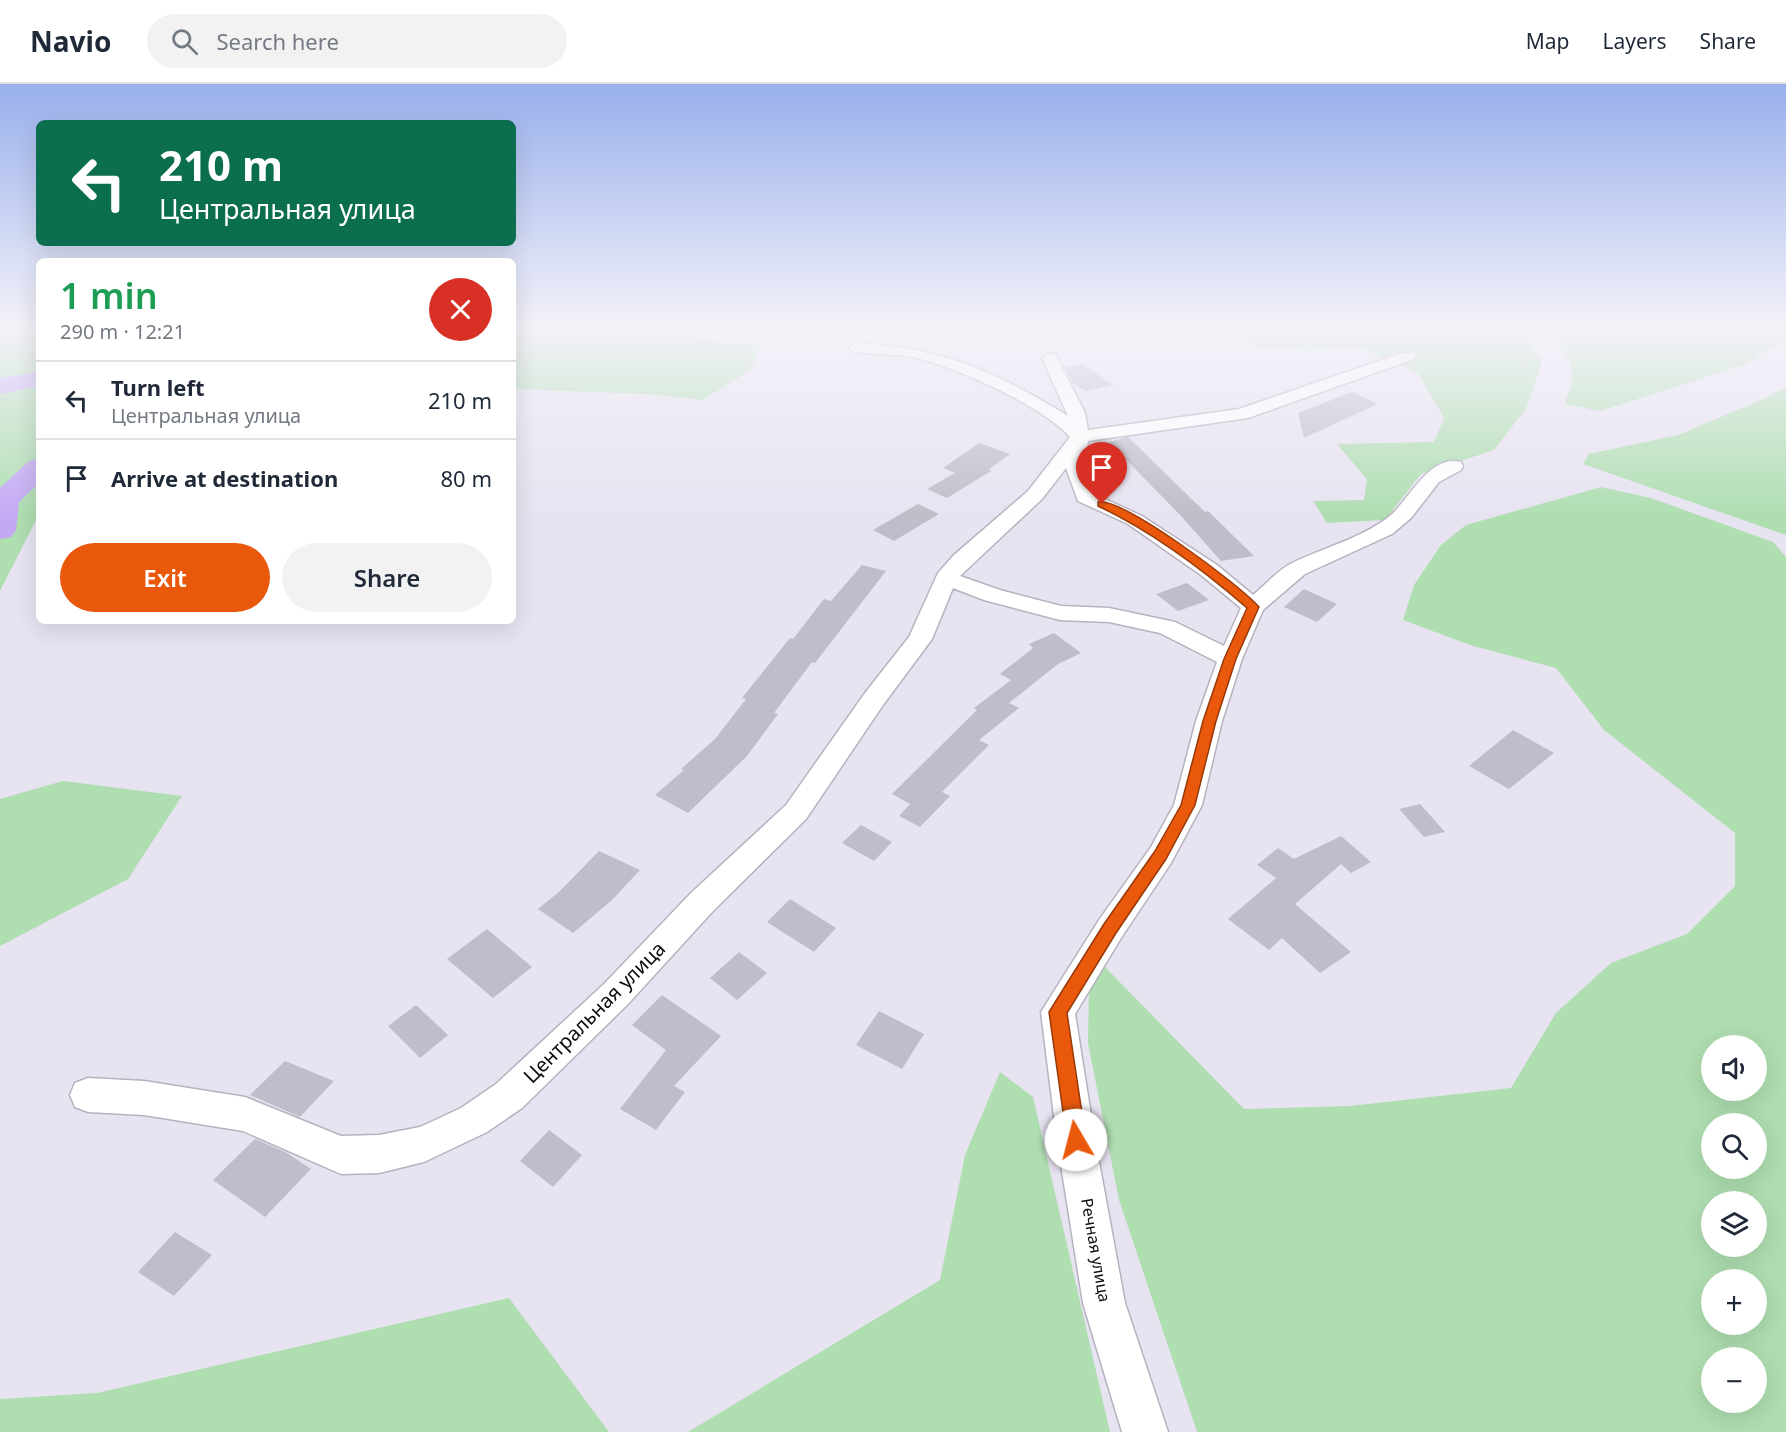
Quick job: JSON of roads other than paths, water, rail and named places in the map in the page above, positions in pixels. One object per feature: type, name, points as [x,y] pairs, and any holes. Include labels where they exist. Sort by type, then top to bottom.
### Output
[{"type":"street","points":[[1011,391],[1061,418],[1080,437]]},
{"type":"street","points":[[1066,391],[1076,413],[1080,437],[1075,469],[1085,497],[1135,520],[1209,570],[1253,607]]},
{"type":"street","points":[[1080,437],[1242,414],[1308,391]]},
{"type":"street","name":"Центральная улица","points":[[88,1095],[144,1098],[245,1114],[341,1155],[379,1154],[424,1144],[474,1120],[509,1096],[616,994],[702,902],[796,812],[874,699],[920,639],[946,578],[962,560],[1035,495],[1080,437]]},
{"type":"street","name":"Речная улица","points":[[1144,1432],[1104,1302],[1076,1140],[1058,1012],[1110,929],[1161,855],[1188,805],[1209,721],[1230,659],[1253,607],[1297,569],[1385,530],[1404,514],[1432,478],[1454,466]]},
{"type":"street","points":[[946,578],[992,595],[1060,613],[1109,615],[1167,627],[1230,659]]},
{"type":"waterway","points":[[0,530],[4,500],[36,470]]}]
